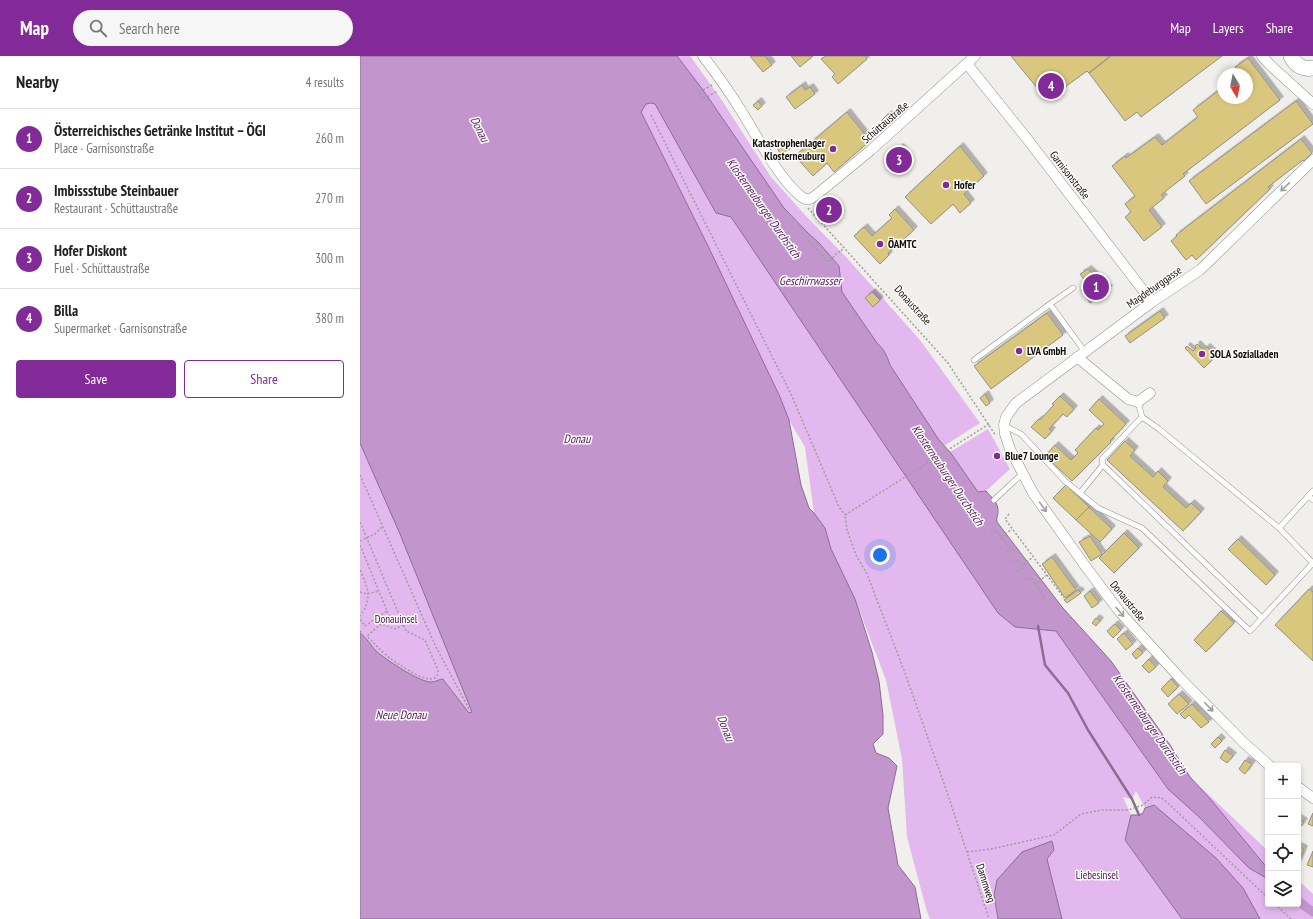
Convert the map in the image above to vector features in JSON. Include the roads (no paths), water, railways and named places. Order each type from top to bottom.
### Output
[{"type":"main road","points":[[1291,56],[1297,65],[1303,68],[1313,68]]},
{"type":"street","name":"Schüttaustraße","points":[[703,56],[774,163],[793,189],[805,199],[810,199],[815,196],[871,150],[976,56]]},
{"type":"street","points":[[1262,56],[1313,104]]},
{"type":"street","name":"Garnisonstraße","points":[[967,64],[1152,302]]},
{"type":"street","name":"Magdeburggasse","points":[[1004,425],[1006,417],[1016,403],[1152,302],[1200,270],[1313,160]]},
{"type":"street","points":[[1081,354],[1128,399],[1138,402],[1150,393]]},
{"type":"street","name":"Donaustraße","points":[[1004,425],[1007,443],[1034,493],[1119,611],[1180,678],[1242,742],[1266,763]]},
{"type":"street","points":[[1301,789],[1313,798]]},
{"type":"lane","points":[[974,360],[1073,288]]},
{"type":"lane","points":[[1050,304],[1081,354]]},
{"type":"lane","points":[[1004,425],[1020,434],[1065,481],[1098,508],[1142,528],[1250,631],[1313,563],[1279,528],[1159,429],[1142,417],[1138,402]]},
{"type":"lane","points":[[1142,417],[1102,459],[1103,465],[1262,618]]},
{"type":"lane","points":[[1080,493],[1103,465]]},
{"type":"lane","points":[[994,500],[1023,474]]},
{"type":"lane","points":[[1279,528],[1313,491]]},
{"type":"lane","points":[[1308,496],[1313,500]]},
{"type":"water","points":[[360,56],[677,56],[703,90],[784,208],[819,243],[839,266],[842,292],[883,350],[890,365],[939,440],[950,452],[978,492],[986,491],[994,500],[998,509],[997,522],[1062,607],[1111,661],[1170,745],[1190,777],[1212,801],[1265,865],[1265,877],[1249,868],[1198,816],[1168,789],[1056,631],[1015,627],[998,613],[731,217],[716,213],[655,104],[646,104],[641,112],[709,248],[780,397],[789,420],[801,485],[809,508],[825,528],[831,549],[855,599],[872,652],[879,681],[883,715],[883,734],[873,744],[876,753],[889,758],[897,766],[888,808],[898,865],[915,887],[921,919],[360,919],[360,633],[377,652],[411,675],[431,682],[443,679],[469,713],[472,712],[400,534],[360,443]]},
{"type":"water","points":[[1154,805],[1216,858],[1243,888],[1260,919],[1182,919],[1125,840],[1131,815],[1139,815],[1143,813],[1145,808]]},
{"type":"water","points":[[1052,841],[1054,850],[1047,859],[1062,919],[998,919],[994,895],[997,880],[1022,852]]},
{"type":"waterway","points":[[1038,626],[1045,665],[1068,693],[1088,730],[1132,799],[1139,815]]},
{"type":"waterway","name":"Klosterneuburger Durchstich","points":[[1301,903],[1313,912]]},
{"type":"place","name":"Billa","points":[[1051,86]]},
{"type":"place","name":"Katastrophenlager Klosterneuburg","points":[[833,149]]},
{"type":"place","name":"Hofer Diskont","points":[[899,160]]},
{"type":"place","name":"Hofer","points":[[946,185]]},
{"type":"place","name":"Imbissstube Steinbauer","points":[[829,210]]},
{"type":"place","name":"ÖAMTC","points":[[880,244]]},
{"type":"place","name":"Österreichisches Getränke Institut – ÖGI","points":[[1096,287]]},
{"type":"place","name":"LVA GmbH","points":[[1019,351]]},
{"type":"place","name":"SOLA Sozialladen","points":[[1202,354]]},
{"type":"place","name":"Blue7 Lounge","points":[[997,456]]},
{"type":"water label","name":"Donau","points":[[480,129]]},
{"type":"water label","name":"Geschirrwasser","points":[[810,280]]},
{"type":"water label","name":"Donau","points":[[577,438]]},
{"type":"water label","name":"Neue Donau","points":[[401,714]]},
{"type":"water label","name":"Donau","points":[[726,728]]},
{"type":"park label","name":"Donauinsel","points":[[396,619]]},
{"type":"park label","name":"Liebesinsel","points":[[1097,875]]}]
